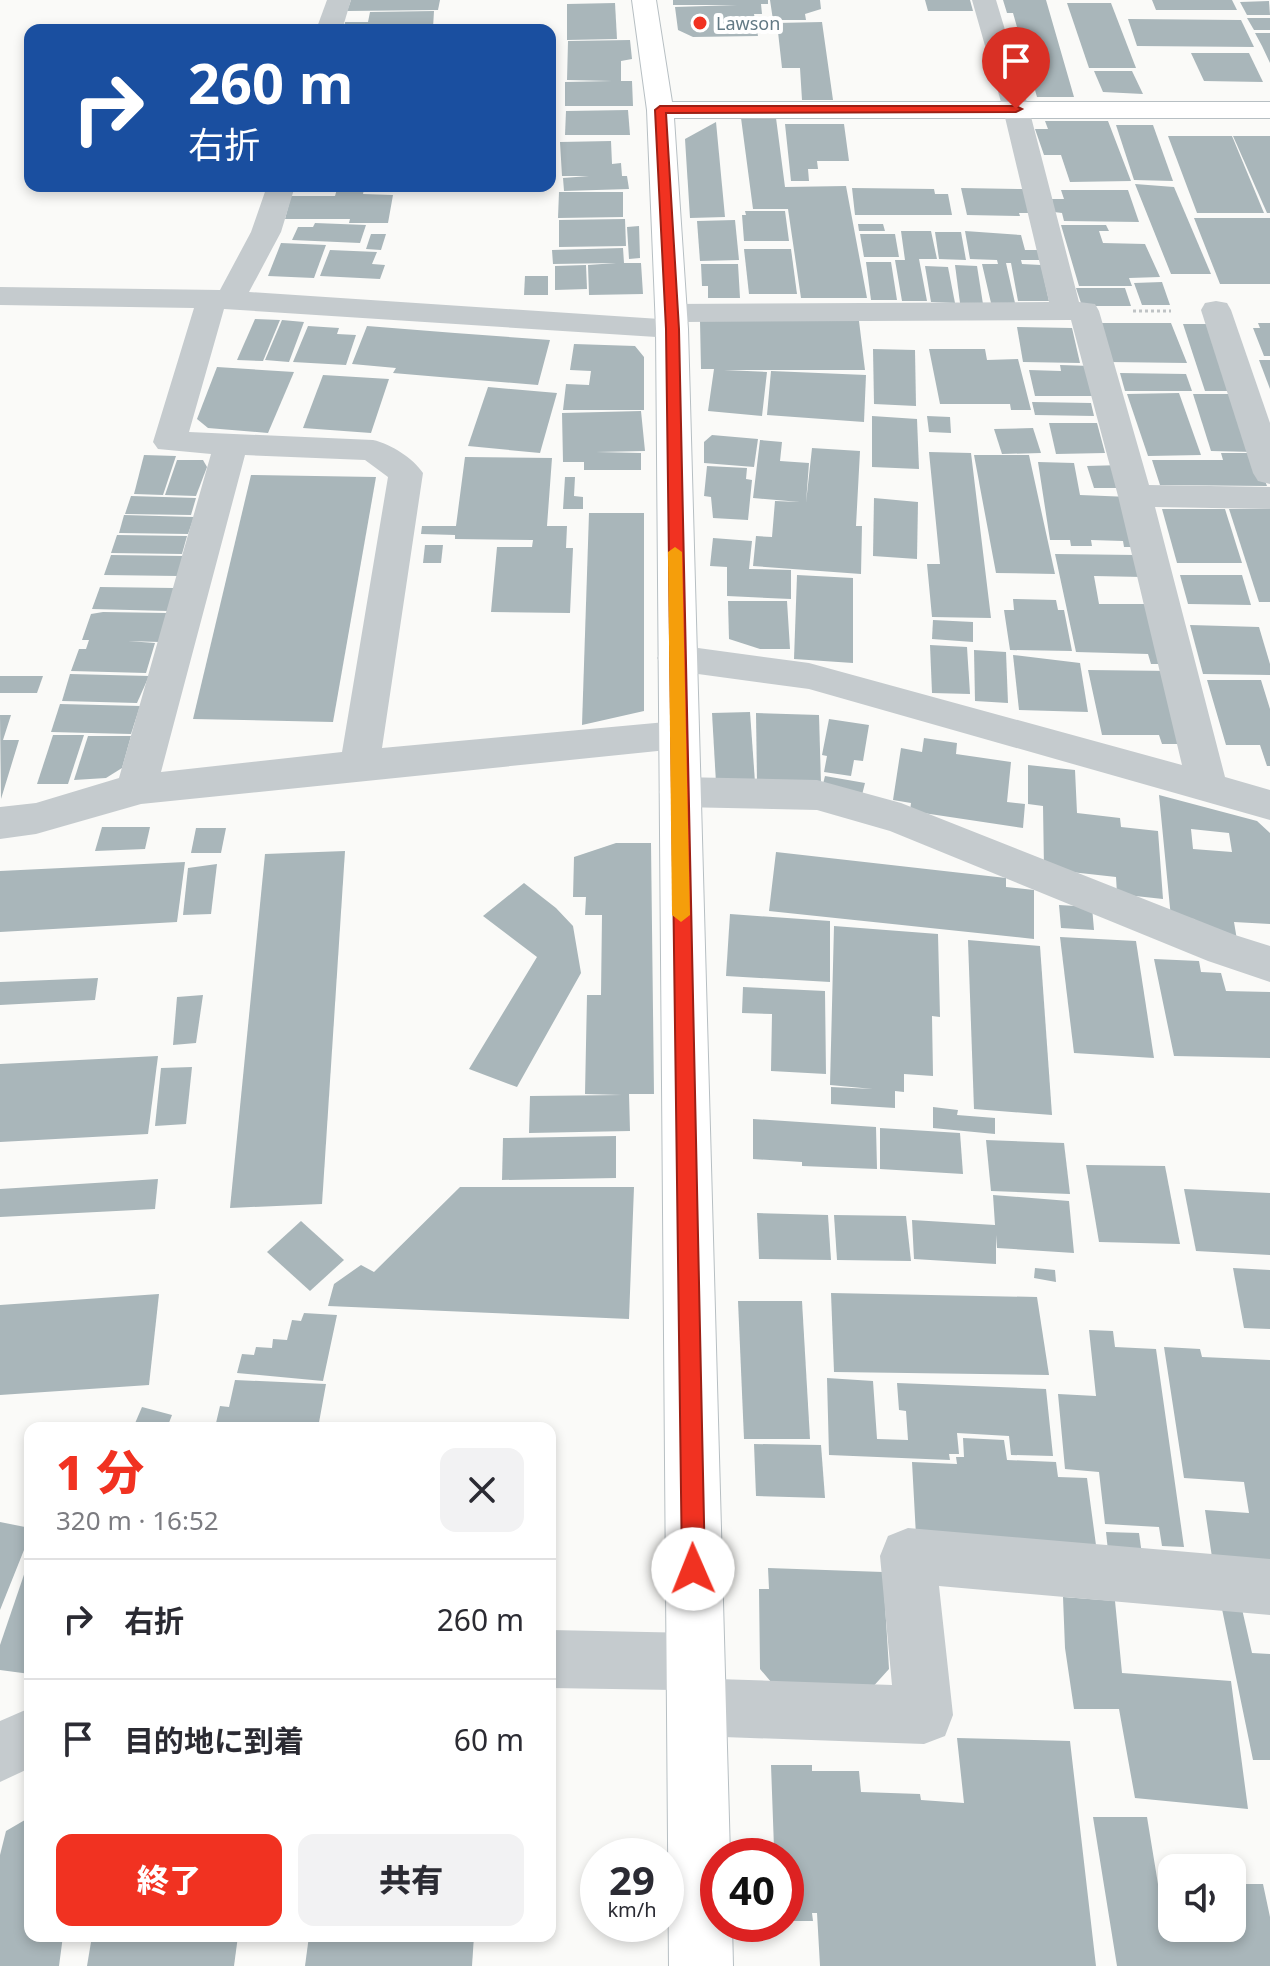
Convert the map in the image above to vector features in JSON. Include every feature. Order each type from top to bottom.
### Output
[{"type":"street","points":[[331,24],[339,0]]},
{"type":"street","points":[[644,0],[660,110],[672,321],[701,1966]]},
{"type":"street","points":[[984,0],[1075,311],[1135,496],[1207,787]]},
{"type":"street","points":[[660,110],[1270,110]]},
{"type":"street","points":[[279,192],[266,232],[221,299],[170,442],[373,450],[406,473],[360,764]]},
{"type":"street","points":[[0,296],[221,299],[672,321],[1075,311]]},
{"type":"street","points":[[1216,310],[1258,398],[1270,473]]},
{"type":"street","points":[[136,790],[231,444]]},
{"type":"street","points":[[1135,496],[1270,498]]},
{"type":"street","points":[[676,658],[809,676],[1270,805]]},
{"type":"street","points":[[0,823],[21,823],[136,790],[360,764],[677,735]]},
{"type":"street","points":[[679,792],[817,795],[901,818],[1223,949],[1270,964]]},
{"type":"street","points":[[556,1660],[696,1684],[924,1715],[908,1556],[1270,1587]]},
{"type":"street","points":[[0,1752],[24,1740]]},
{"type":"path","points":[[1075,311],[1216,310]]},
{"type":"building","points":[[351,0],[440,0],[438,10],[347,11]]},
{"type":"building","points":[[673,0],[768,0],[768,4],[761,4],[762,14],[754,14],[758,36],[693,37],[678,30],[675,7],[737,5],[673,5]]},
{"type":"building","points":[[770,0],[820,0],[821,9],[805,14],[806,20],[773,20]]},
{"type":"building","points":[[925,0],[970,0],[973,11],[928,11]]},
{"type":"building","points":[[1003,0],[1046,0],[1074,97],[1037,97],[1013,13],[1007,13]]},
{"type":"building","points":[[1152,0],[1232,0],[1237,10],[1156,10]]},
{"type":"building","points":[[1269,1],[1270,15],[1247,15],[1240,2]]},
{"type":"building","points":[[615,3],[617,39],[567,40],[567,4]]},
{"type":"building","points":[[1067,3],[1111,3],[1136,68],[1089,68]]},
{"type":"building","points":[[434,11],[433,24],[345,24],[368,22],[370,12]]},
{"type":"building","points":[[1247,18],[1270,18],[1270,30],[1254,30]]},
{"type":"building","points":[[1128,19],[1241,20],[1254,47],[1137,46]]},
{"type":"building","points":[[822,22],[833,100],[802,100],[800,68],[782,68],[777,23]]},
{"type":"building","points":[[1255,33],[1270,33],[1270,63],[1262,46]]},
{"type":"building","points":[[630,40],[632,59],[621,61],[621,81],[632,81],[633,106],[565,106],[565,82],[612,81],[567,80],[568,41]]},
{"type":"building","points":[[1191,53],[1249,53],[1263,82],[1204,81]]},
{"type":"building","points":[[1094,71],[1132,71],[1143,94],[1103,92]]},
{"type":"building","points":[[628,110],[630,135],[565,135],[566,111]]},
{"type":"building","points":[[741,118],[776,118],[785,187],[846,186],[867,298],[801,298],[788,209],[753,209]]},
{"type":"building","points":[[1045,121],[1108,121],[1131,181],[1070,182],[1061,155],[1044,155],[1035,129],[1048,129]]},
{"type":"building","points":[[716,122],[725,217],[690,218],[685,139]]},
{"type":"building","points":[[785,124],[844,124],[849,161],[817,161],[818,169],[808,169],[809,181],[791,181]]},
{"type":"building","points":[[1116,125],[1153,125],[1173,181],[1134,180]]},
{"type":"building","points":[[1168,136],[1232,136],[1264,213],[1197,213]]},
{"type":"building","points":[[1233,136],[1270,136],[1270,213],[1267,213]]},
{"type":"building","points":[[611,141],[612,164],[621,163],[622,176],[627,176],[629,189],[564,191],[563,178],[589,176],[562,176],[560,142]]},
{"type":"building","points":[[1135,184],[1174,187],[1211,274],[1171,274]]},
{"type":"building","points":[[852,188],[934,189],[935,194],[948,194],[952,215],[855,215]]},
{"type":"building","points":[[961,188],[1023,189],[1029,213],[1019,213],[1020,216],[967,215]]},
{"type":"building","points":[[1061,190],[1128,190],[1139,222],[1064,221],[1062,213],[1054,212],[1052,199],[1064,199]]},
{"type":"building","points":[[336,192],[393,195],[388,223],[349,223],[350,219],[285,219],[291,196],[335,196]]},
{"type":"building","points":[[559,192],[623,192],[623,217],[558,218]]},
{"type":"building","points":[[745,211],[785,211],[789,241],[744,241],[742,215],[746,215]]},
{"type":"building","points":[[1194,218],[1270,218],[1270,284],[1220,284]]},
{"type":"building","points":[[625,219],[626,246],[559,247],[559,220]]},
{"type":"building","points":[[735,220],[739,260],[700,261],[697,221]]},
{"type":"building","points":[[315,223],[366,225],[360,243],[292,240],[298,227],[313,227]]},
{"type":"building","points":[[858,224],[883,224],[885,231],[859,231]]},
{"type":"building","points":[[1061,225],[1106,225],[1109,231],[1099,231],[1103,243],[1145,244],[1160,277],[1129,278],[1132,286],[1079,286]]},
{"type":"building","points":[[639,226],[640,258],[629,259],[627,227]]},
{"type":"building","points":[[901,231],[931,231],[937,259],[919,259],[927,301],[902,301],[895,260],[905,260]]},
{"type":"building","points":[[965,231],[1021,235],[1025,250],[1038,250],[1041,260],[1021,260],[1022,264],[1041,265],[1049,301],[1018,301],[1011,263],[1006,263],[1015,303],[991,303],[982,264],[998,264],[997,260],[970,259]]},
{"type":"building","points":[[935,232],[961,232],[966,260],[939,259]]},
{"type":"building","points":[[371,234],[386,234],[381,250],[366,249]]},
{"type":"building","points":[[860,234],[895,234],[899,257],[864,257]]},
{"type":"building","points":[[281,243],[326,245],[314,278],[268,276]]},
{"type":"building","points":[[623,248],[624,263],[641,263],[643,294],[589,295],[588,265],[616,263],[553,264],[552,250]]},
{"type":"building","points":[[744,249],[791,249],[797,294],[749,294]]},
{"type":"building","points":[[330,250],[377,252],[372,264],[385,265],[380,279],[320,276]]},
{"type":"building","points":[[866,262],[891,262],[897,300],[871,300]]},
{"type":"building","points":[[701,264],[738,264],[740,298],[708,298],[708,286],[702,286]]},
{"type":"building","points":[[586,265],[587,289],[555,290],[555,266]]},
{"type":"building","points":[[955,265],[977,266],[983,304],[960,303]]},
{"type":"building","points":[[925,266],[948,267],[955,303],[931,302]]},
{"type":"building","points":[[525,276],[548,276],[548,295],[524,295]]},
{"type":"building","points":[[1162,282],[1170,305],[1142,305],[1134,283]]},
{"type":"building","points":[[1076,288],[1125,288],[1131,306],[1082,306]]},
{"type":"building","points":[[255,319],[280,320],[263,361],[237,360]]},
{"type":"building","points":[[282,320],[304,322],[289,362],[265,360]]},
{"type":"building","points":[[700,321],[859,321],[865,370],[724,370],[767,372],[762,416],[708,411],[714,369],[701,369]]},
{"type":"building","points":[[1097,323],[1171,323],[1187,363],[1109,362]]},
{"type":"building","points":[[1258,323],[1270,323],[1270,356],[1264,356],[1253,328],[1260,328]]},
{"type":"building","points":[[1183,324],[1217,324],[1240,391],[1205,391]]},
{"type":"building","points":[[308,326],[339,328],[337,334],[356,335],[346,365],[293,362]]},
{"type":"building","points":[[367,326],[550,340],[538,385],[393,373],[396,368],[352,364]]},
{"type":"building","points":[[1017,327],[1072,328],[1080,363],[1023,362]]},
{"type":"building","points":[[574,344],[635,346],[644,357],[644,410],[563,410],[566,384],[589,385],[591,371],[570,370]]},
{"type":"building","points":[[873,349],[915,350],[916,406],[874,404]]},
{"type":"building","points":[[929,349],[985,349],[987,360],[1018,359],[1031,410],[1011,410],[1010,404],[940,404]]},
{"type":"building","points":[[1259,360],[1270,360],[1270,389]]},
{"type":"building","points":[[1060,365],[1091,366],[1099,396],[1035,396],[1029,370],[1061,371]]},
{"type":"building","points":[[217,367],[294,372],[268,433],[208,428],[197,419]]},
{"type":"building","points":[[771,371],[866,375],[864,422],[767,415]]},
{"type":"building","points":[[1120,373],[1186,374],[1192,391],[1125,391]]},
{"type":"building","points":[[323,375],[389,379],[371,433],[303,428]]},
{"type":"building","points":[[488,387],[557,393],[540,453],[468,446]]},
{"type":"building","points":[[1179,393],[1201,455],[1148,456],[1127,394]]},
{"type":"building","points":[[1193,394],[1235,394],[1254,452],[1211,451]]},
{"type":"building","points":[[1032,402],[1091,403],[1094,416],[1035,415]]},
{"type":"building","points":[[641,411],[645,451],[596,452],[641,453],[641,470],[584,470],[584,462],[563,462],[562,413]]},
{"type":"building","points":[[872,416],[917,419],[919,469],[872,467]]},
{"type":"building","points":[[927,416],[950,417],[951,433],[929,432]]},
{"type":"building","points":[[1049,423],[1097,423],[1105,453],[1056,454]]},
{"type":"building","points":[[1033,428],[1041,453],[1002,454],[994,429]]},
{"type":"building","points":[[712,435],[758,439],[754,467],[704,463],[704,442]]},
{"type":"building","points":[[760,440],[782,442],[780,461],[809,463],[806,503],[812,448],[860,451],[856,526],[862,526],[861,574],[753,566],[756,536],[772,537],[775,501],[800,502],[753,498]]},
{"type":"building","points":[[929,452],[971,453],[991,618],[932,617],[927,564],[940,564]]},
{"type":"building","points":[[1221,453],[1255,453],[1267,486],[1160,485],[1152,460],[1223,460]]},
{"type":"building","points":[[144,455],[176,456],[163,495],[134,494]]},
{"type":"building","points":[[974,455],[1029,455],[1055,574],[996,573]]},
{"type":"building","points":[[465,457],[552,458],[547,526],[567,526],[566,548],[573,548],[570,613],[491,612],[497,547],[532,547],[533,540],[455,539],[455,535],[421,534],[422,526],[456,526]]},
{"type":"building","points":[[177,460],[203,460],[207,467],[196,496],[165,495]]},
{"type":"building","points":[[1038,462],[1074,463],[1080,495],[1130,497],[1141,547],[1124,547],[1123,541],[1091,540],[1092,546],[1071,546],[1070,540],[1050,540]]},
{"type":"building","points":[[1122,465],[1130,488],[1094,488],[1087,466]]},
{"type":"building","points":[[707,466],[747,468],[746,479],[752,480],[748,520],[713,518],[711,497],[704,496]]},
{"type":"building","points":[[251,475],[376,477],[333,722],[193,719]]},
{"type":"building","points":[[565,477],[575,477],[574,496],[583,497],[583,509],[563,509]]},
{"type":"building","points":[[131,496],[196,498],[191,515],[125,514]]},
{"type":"building","points":[[874,498],[918,502],[917,559],[873,556]]},
{"type":"building","points":[[1162,509],[1225,509],[1242,563],[1177,563]]},
{"type":"building","points":[[1229,509],[1270,509],[1270,602],[1259,602]]},
{"type":"building","points":[[589,513],[644,513],[644,711],[582,725]]},
{"type":"building","points":[[124,515],[194,517],[188,534],[119,533]]},
{"type":"building","points":[[117,535],[187,536],[182,554],[111,553]]},
{"type":"building","points":[[713,538],[752,541],[749,569],[791,570],[791,599],[727,596],[727,567],[710,566]]},
{"type":"building","points":[[425,545],[443,545],[441,563],[423,563]]},
{"type":"building","points":[[1055,554],[1136,555],[1142,577],[1094,576],[1099,604],[1155,604],[1171,664],[1151,664],[1148,654],[1076,652]]},
{"type":"building","points":[[111,555],[184,556],[178,576],[104,575]]},
{"type":"building","points":[[797,575],[853,578],[853,663],[794,659]]},
{"type":"building","points":[[1180,575],[1242,575],[1251,605],[1188,604]]},
{"type":"building","points":[[100,587],[174,588],[168,611],[92,609]]},
{"type":"building","points":[[1013,599],[1056,600],[1058,610],[1064,610],[1072,651],[1010,650],[1004,610],[1014,610]]},
{"type":"building","points":[[728,601],[787,601],[790,649],[760,649],[729,639]]},
{"type":"building","points":[[167,613],[159,642],[128,641],[155,643],[146,673],[71,671],[79,649],[86,649],[89,640],[82,640],[91,614]]},
{"type":"building","points":[[933,620],[973,622],[973,642],[932,639]]},
{"type":"building","points":[[1190,625],[1259,627],[1270,664],[1270,675],[1203,674]]},
{"type":"building","points":[[930,645],[967,647],[970,694],[932,693]]},
{"type":"building","points":[[974,650],[1006,652],[1008,703],[975,701]]},
{"type":"building","points":[[1013,655],[1080,663],[1088,712],[1019,710]]},
{"type":"building","points":[[1088,670],[1173,671],[1191,744],[1162,744],[1159,735],[1102,735]]},
{"type":"building","points":[[70,674],[149,676],[137,703],[62,701]]},
{"type":"building","points":[[0,676],[43,676],[37,693],[0,693]]},
{"type":"building","points":[[1207,680],[1261,680],[1270,709],[1270,766],[1267,766],[1260,745],[1226,745]]},
{"type":"building","points":[[60,704],[140,706],[131,734],[51,732]]},
{"type":"building","points":[[750,712],[755,782],[716,783],[712,713]]},
{"type":"building","points":[[756,713],[819,715],[821,784],[757,782]]},
{"type":"building","points":[[0,715],[11,715],[3,740],[19,740],[1,799]]},
{"type":"building","points":[[829,719],[869,725],[863,761],[854,760],[851,776],[824,772],[827,756],[822,755]]},
{"type":"building","points":[[53,735],[84,735],[68,784],[37,784]]},
{"type":"building","points":[[88,736],[131,736],[122,768],[106,778],[74,780]]},
{"type":"building","points":[[924,738],[957,743],[956,754],[1011,762],[1007,802],[1025,804],[1023,828],[910,811],[911,803],[893,800],[901,748],[922,752]]},
{"type":"building","points":[[1028,765],[1075,770],[1077,813],[1120,818],[1121,827],[1158,831],[1163,899],[1117,894],[1116,877],[1044,869],[1043,806],[1028,804]]},
{"type":"building","points":[[825,776],[865,783],[862,795],[822,788]]},
{"type":"building","points":[[1159,795],[1257,821],[1270,833],[1270,924],[1234,922],[1238,946],[1194,929],[1195,919],[1171,918]],"holes":[[[1191,829],[1229,833],[1232,852],[1193,849]]]},
{"type":"building","points":[[102,827],[150,827],[145,849],[95,851]]},
{"type":"building","points":[[196,828],[226,828],[221,853],[191,853]]},
{"type":"building","points":[[616,843],[651,843],[654,1094],[629,1094],[630,1131],[529,1133],[530,1096],[622,1095],[585,1094],[587,995],[601,995],[602,915],[585,915],[586,897],[573,897],[574,857]]},
{"type":"building","points":[[345,851],[322,1204],[230,1208],[265,854]]},
{"type":"building","points":[[776,852],[1006,878],[1006,887],[1034,890],[1034,939],[769,911]]},
{"type":"building","points":[[185,862],[177,922],[0,932],[0,871]]},
{"type":"building","points":[[217,864],[211,914],[183,915],[188,868]]},
{"type":"building","points":[[524,883],[573,926],[581,973],[517,1087],[469,1069],[537,957],[483,916]]},
{"type":"building","points":[[1059,905],[1092,907],[1094,930],[1061,928]]},
{"type":"building","points":[[730,914],[830,921],[830,982],[726,976]]},
{"type":"building","points":[[834,926],[938,934],[940,1017],[932,1016],[933,1076],[904,1074],[904,1092],[895,1091],[895,1108],[831,1104],[831,1087],[873,1089],[830,1085]]},
{"type":"building","points":[[1060,937],[1136,941],[1154,1058],[1074,1053]]},
{"type":"building","points":[[968,940],[1040,946],[1052,1115],[974,1109]]},
{"type":"building","points":[[1154,959],[1199,961],[1201,972],[1221,973],[1226,991],[1270,992],[1270,1058],[1174,1056]]},
{"type":"building","points":[[98,978],[95,1000],[0,1005],[0,982]]},
{"type":"building","points":[[743,987],[825,991],[826,1074],[771,1071],[772,1014],[742,1013]]},
{"type":"building","points":[[203,995],[196,1043],[173,1045],[177,997]]},
{"type":"building","points":[[158,1056],[148,1134],[0,1142],[0,1064]]},
{"type":"building","points":[[192,1067],[186,1124],[155,1126],[161,1068]]},
{"type":"building","points":[[933,1107],[958,1110],[957,1115],[995,1118],[995,1134],[933,1128]]},
{"type":"building","points":[[753,1119],[876,1127],[877,1169],[802,1166],[802,1162],[753,1159]]},
{"type":"building","points":[[880,1128],[960,1133],[963,1174],[880,1169]]},
{"type":"building","points":[[616,1136],[616,1178],[502,1180],[503,1138]]},
{"type":"building","points":[[986,1140],[1064,1143],[1070,1194],[991,1191]]},
{"type":"building","points":[[1086,1165],[1165,1166],[1180,1244],[1099,1242]]},
{"type":"building","points":[[158,1179],[155,1209],[0,1217],[0,1189]]},
{"type":"building","points":[[460,1187],[634,1187],[629,1319],[328,1306],[334,1284],[361,1265],[374,1272]]},
{"type":"building","points":[[1184,1189],[1270,1193],[1270,1255],[1196,1251]]},
{"type":"building","points":[[993,1195],[1069,1201],[1074,1253],[997,1248],[996,1235],[996,1264],[914,1259],[912,1220],[995,1225]]},
{"type":"building","points":[[757,1213],[828,1215],[831,1260],[759,1259]]},
{"type":"building","points":[[834,1215],[906,1216],[911,1261],[837,1260]]},
{"type":"building","points":[[301,1221],[344,1260],[310,1291],[267,1252]]},
{"type":"building","points":[[1035,1268],[1055,1270],[1056,1282],[1034,1278]]},
{"type":"building","points":[[1233,1268],[1270,1270],[1270,1329],[1244,1328]]},
{"type":"building","points":[[831,1293],[1037,1297],[1049,1375],[834,1372]]},
{"type":"building","points":[[159,1294],[149,1385],[0,1395],[0,1305]]},
{"type":"building","points":[[738,1301],[802,1301],[810,1439],[744,1439]]},
{"type":"building","points":[[304,1313],[337,1315],[323,1381],[237,1373],[242,1354],[254,1355],[256,1347],[272,1348],[273,1339],[287,1340],[292,1320],[301,1321]]},
{"type":"building","points":[[1089,1330],[1113,1331],[1115,1347],[1156,1349],[1184,1547],[1162,1546],[1159,1527],[1105,1524],[1099,1472],[1065,1469],[1058,1394],[1096,1396]]},
{"type":"building","points":[[1164,1347],[1200,1349],[1202,1357],[1270,1360],[1270,1567],[1213,1564],[1205,1510],[1249,1513],[1244,1482],[1184,1478]]},
{"type":"building","points":[[827,1378],[873,1381],[877,1439],[908,1440],[906,1411],[899,1410],[897,1383],[1046,1389],[1053,1456],[1011,1455],[1009,1436],[957,1433],[959,1454],[949,1454],[950,1460],[829,1455]]},
{"type":"building","points":[[235,1380],[326,1384],[319,1422],[216,1422],[220,1406],[229,1407]]},
{"type":"building","points":[[142,1407],[172,1415],[169,1422],[136,1422]]},
{"type":"building","points":[[963,1438],[1004,1440],[1007,1460],[1056,1462],[1058,1477],[1087,1478],[1098,1560],[917,1554],[912,1462],[957,1464],[956,1457],[964,1457]]},
{"type":"building","points":[[754,1444],[821,1445],[825,1498],[756,1496]]},
{"type":"building","points":[[0,1522],[24,1527],[24,1550],[0,1610]]},
{"type":"building","points":[[1106,1532],[1139,1533],[1143,1562],[1109,1560]]},
{"type":"building","points":[[768,1568],[883,1572],[889,1669],[870,1690],[777,1689],[760,1669],[759,1589],[769,1589]]},
{"type":"building","points":[[24,1575],[24,1673],[0,1670],[0,1645]]},
{"type":"building","points":[[1063,1597],[1115,1601],[1122,1673],[1231,1681],[1248,1809],[1135,1798],[1119,1709],[1074,1709],[1065,1648]]},
{"type":"building","points":[[1222,1609],[1242,1609],[1252,1653],[1270,1654],[1270,1760],[1253,1760]]},
{"type":"building","points":[[957,1738],[1070,1741],[1096,1966],[820,1966],[817,1913],[812,1913],[813,1921],[804,1921],[804,1838],[774,1838],[771,1765],[812,1765],[812,1771],[859,1771],[861,1792],[920,1794],[921,1800],[964,1803]]},
{"type":"building","points":[[1093,1817],[1147,1817],[1158,1884],[1158,1942],[1246,1942],[1246,1884],[1263,1884],[1270,1917],[1270,1966],[1117,1966]]},
{"type":"building","points":[[24,1820],[24,1942],[62,1942],[59,1966],[0,1966],[0,1855],[6,1831]]},
{"type":"building","points":[[91,1942],[237,1942],[234,1966],[87,1966]]},
{"type":"building","points":[[308,1942],[474,1942],[472,1966],[305,1966]]},
{"type":"slow traffic","points":[[675,552],[681,915]]},
{"type":"place","name":"Lawson","points":[[700,23]]},
{"type":"route","points":[[693,1569],[672,329],[660,110],[1016,109]]}]
